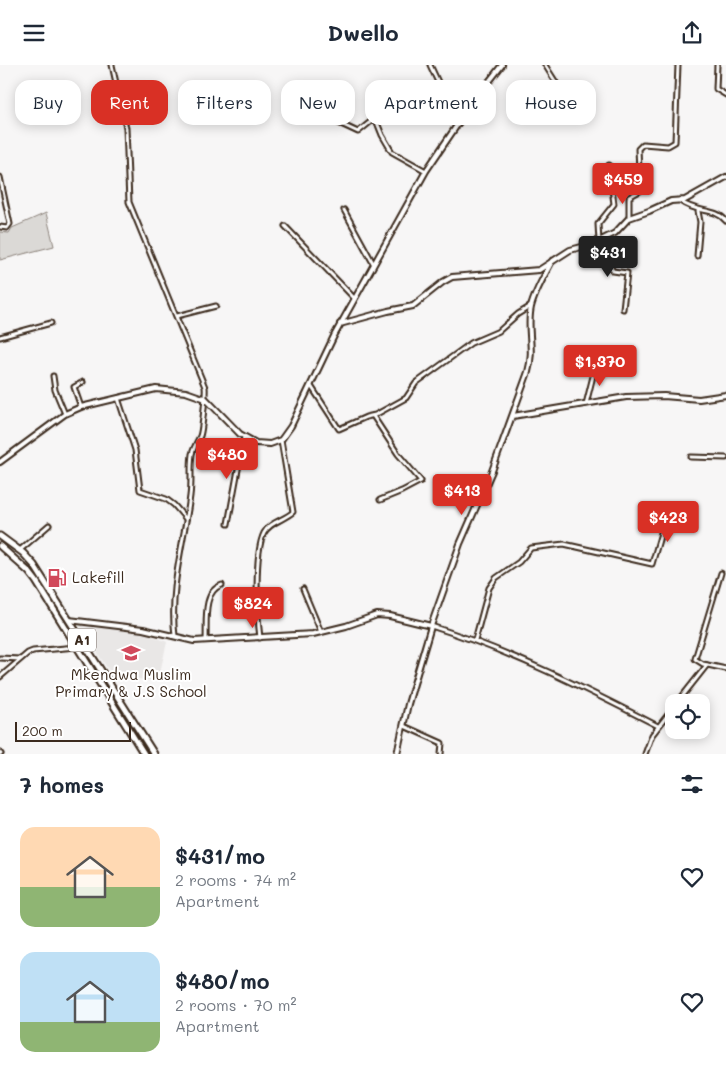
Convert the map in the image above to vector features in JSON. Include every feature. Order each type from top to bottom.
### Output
[{"type":"highway","name":"A1","points":[[0,536],[19,550],[34,565],[154,754]]},
{"type":"highway","name":"A1","points":[[0,546],[32,577],[144,754]]},
{"type":"street","points":[[112,65],[126,128],[128,202],[204,381],[206,399],[202,408],[200,435],[193,452],[190,472],[190,493],[173,596],[175,637]]},
{"type":"street","points":[[430,65],[437,80]]},
{"type":"street","points":[[490,80],[502,65]]},
{"type":"street","points":[[545,65],[554,80]]},
{"type":"street","points":[[629,218],[630,197],[640,191],[638,149],[643,144],[668,146],[675,142],[678,65]]},
{"type":"street","points":[[717,65],[716,89],[726,95]]},
{"type":"street","points":[[341,125],[357,132],[375,119],[392,152],[426,171]]},
{"type":"street","points":[[0,462],[65,414],[118,397],[156,389],[186,391],[206,399],[244,437],[263,445],[281,440],[291,426],[340,324],[373,263],[426,171],[456,125]]},
{"type":"street","points":[[609,165],[614,205],[598,224],[598,242],[613,271],[627,273],[623,309]]},
{"type":"street","points":[[0,177],[10,224],[6,227],[0,227]]},
{"type":"street","points":[[340,324],[413,306],[452,277],[504,271],[537,271],[570,250],[598,242],[618,231],[629,218],[649,211],[666,202],[680,201],[726,177]]},
{"type":"street","points":[[680,201],[698,211],[717,213],[726,221]]},
{"type":"street","points":[[344,210],[373,263]]},
{"type":"street","points":[[697,256],[700,222],[698,211]]},
{"type":"street","points":[[285,226],[354,298]]},
{"type":"street","points":[[397,754],[408,704],[431,626],[460,544],[485,489],[505,433],[514,416],[532,355],[529,334],[532,305],[552,261]]},
{"type":"street","points":[[311,386],[338,428],[373,415],[406,397],[416,383],[444,365],[471,343],[499,331],[518,314],[532,305]]},
{"type":"street","points":[[177,316],[216,306]]},
{"type":"street","points":[[0,337],[52,323]]},
{"type":"street","points":[[586,404],[596,365]]},
{"type":"street","points":[[53,376],[55,390],[65,414]]},
{"type":"street","points":[[82,407],[74,387],[83,382]]},
{"type":"street","points":[[514,416],[639,396],[699,399],[726,395]]},
{"type":"street","points":[[118,397],[135,450],[140,490],[166,499],[186,519]]},
{"type":"street","points":[[373,415],[398,454],[412,468],[421,481],[380,500]]},
{"type":"street","points":[[228,524],[244,437]]},
{"type":"street","points":[[260,638],[258,570],[264,535],[275,523],[292,513],[281,440]]},
{"type":"street","points":[[692,457],[726,458]]},
{"type":"street","points":[[475,640],[490,588],[496,578],[519,562],[527,550],[536,547],[564,544],[652,564],[667,512]]},
{"type":"street","points":[[19,550],[49,525]]},
{"type":"street","points":[[721,573],[695,655],[697,661],[726,669]]},
{"type":"street","points":[[206,640],[209,597],[213,589],[222,585]]},
{"type":"street","points":[[303,589],[321,633]]},
{"type":"street","points":[[69,619],[143,629],[194,641],[321,633],[377,615],[390,615],[475,640],[558,675],[658,726]]},
{"type":"street","points":[[0,677],[20,659],[33,651],[76,647]]},
{"type":"street","points":[[0,659],[20,659]]},
{"type":"street","points":[[684,694],[707,665]]},
{"type":"street","points":[[645,754],[652,735],[665,718]]},
{"type":"street","points":[[404,726],[442,743],[441,754]]},
{"type":"shaded area","points":[[46,213],[54,246],[0,260],[0,232],[9,233],[12,228]]},
{"type":"shaded area","name":"Mkendwa Muslim Primary & J.S School","points":[[79,625],[100,626],[150,635],[167,642],[158,681],[113,677]]},
{"type":"place","name":"Lakefill","points":[[57,578]]},
{"type":"place","name":"Mkendwa Muslim Primary & J.S School","points":[[131,653]]}]
